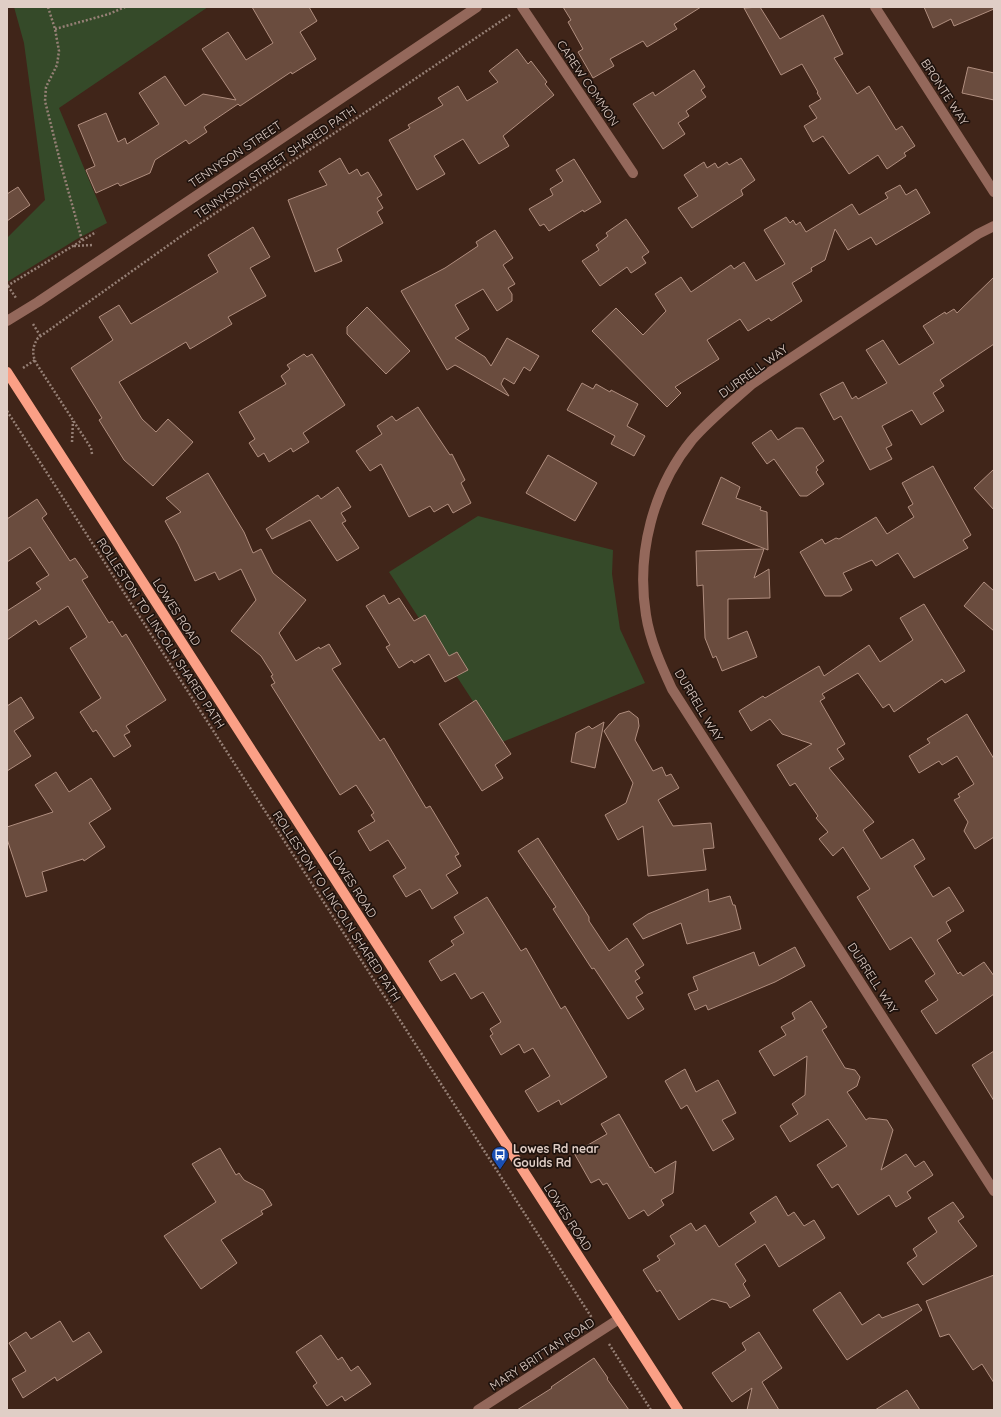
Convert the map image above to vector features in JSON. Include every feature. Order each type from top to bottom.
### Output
[{"type":"main road","name":"LOWES ROAD","points":[[7,372],[678,1410]]},
{"type":"street","name":"TENNYSON STREET","points":[[7,321],[477,7]]},
{"type":"street","name":"CAREW COMMON","points":[[522,7],[633,173]]},
{"type":"street","name":"BRONTE WAY","points":[[875,7],[994,192]]},
{"type":"street","name":"DURRELL WAY","points":[[994,226],[978,234],[752,384],[719,412],[692,441],[664,488],[651,518],[645,546],[642,579],[646,616],[654,648],[672,689],[994,1191]]},
{"type":"street","name":"MARY BRITTAN ROAD","points":[[478,1410],[619,1319]]},
{"type":"path","points":[[48,7],[55,29],[58,58],[46,87],[45,101],[82,240]]},
{"type":"path","points":[[55,29],[109,14],[125,7]]},
{"type":"path","name":"TENNYSON STREET SHARED PATH","points":[[41,337],[180,237],[522,7]]},
{"type":"path","points":[[11,290],[8,286],[96,232]]},
{"type":"path","points":[[73,246],[82,245]]},
{"type":"path","points":[[38,332],[41,337],[34,343],[33,352],[35,360],[91,448],[92,454]]},
{"type":"path","points":[[31,362],[35,360]]},
{"type":"path","name":"ROLLESTON TO LINCOLN SHARED PATH","points":[[7,411],[651,1410]]},
{"type":"path","points":[[72,420],[72,428]]},
{"type":"green space","points":[[14,7],[208,7],[59,108],[107,223],[77,239],[7,282],[7,238],[45,200],[24,43]]},
{"type":"green space","points":[[478,516],[613,550],[612,574],[620,629],[645,683],[500,743],[389,572]]},
{"type":"building","points":[[252,7],[309,7],[317,21],[300,32],[316,59],[292,74],[291,72],[240,106],[238,104],[204,127],[207,132],[189,144],[186,140],[155,160],[150,173],[120,186],[118,183],[96,193],[86,170],[95,166],[78,125],[106,113],[118,142],[125,138],[127,144],[159,124],[139,93],[165,76],[185,106],[203,94],[236,100],[202,49],[228,32],[246,60],[273,43]]},
{"type":"building","points":[[563,7],[701,7],[674,24],[677,29],[647,47],[643,41],[610,59],[614,66],[593,78],[578,52],[583,49],[568,22],[571,20]]},
{"type":"building","points":[[760,7],[780,39],[823,15],[843,54],[834,58],[857,94],[869,86],[896,130],[902,126],[915,146],[904,153],[906,156],[887,169],[878,155],[849,174],[823,136],[813,142],[804,126],[817,118],[809,106],[821,99],[802,64],[781,75],[744,8]]},
{"type":"building","points":[[924,7],[994,7],[994,9],[954,26],[951,19],[933,28]]},
{"type":"building","points":[[517,49],[528,64],[531,61],[547,82],[545,84],[554,95],[503,136],[509,146],[479,164],[463,139],[434,156],[445,174],[417,190],[389,140],[410,128],[408,125],[443,105],[438,98],[458,86],[467,101],[498,82],[489,71]]},
{"type":"building","points":[[968,67],[994,73],[994,100],[962,93]]},
{"type":"building","points":[[694,70],[705,87],[701,90],[706,97],[686,111],[689,116],[678,123],[685,134],[663,149],[633,104],[653,92],[655,96]]},
{"type":"building","points":[[340,158],[349,174],[357,169],[361,176],[368,172],[382,195],[377,198],[383,208],[377,212],[383,223],[337,249],[342,261],[315,272],[288,200],[327,185],[319,171]]},
{"type":"building","points":[[741,158],[755,180],[741,190],[743,195],[692,228],[678,208],[698,196],[684,175],[704,162],[707,168],[715,163],[718,168],[727,162],[729,165]]},
{"type":"building","points":[[574,159],[601,202],[584,212],[583,210],[549,231],[544,224],[540,226],[529,209],[553,195],[550,189],[563,181],[556,170]]},
{"type":"building","points":[[900,185],[906,195],[916,189],[930,213],[876,245],[871,237],[848,250],[835,229],[825,260],[811,268],[812,271],[792,283],[802,301],[771,321],[769,318],[748,331],[740,319],[707,340],[719,359],[675,387],[681,393],[667,407],[592,331],[616,308],[643,335],[666,311],[655,294],[681,277],[691,292],[731,265],[734,269],[744,262],[756,281],[785,264],[764,230],[786,217],[790,223],[793,220],[796,225],[800,222],[806,232],[852,204],[859,215],[888,198],[885,193]]},
{"type":"building","points":[[18,187],[30,205],[7,221],[7,194]]},
{"type":"building","points":[[626,219],[649,252],[642,257],[646,263],[631,273],[627,267],[600,286],[582,261],[599,250],[596,245],[608,236],[606,233]]},
{"type":"building","points":[[253,227],[270,257],[250,268],[266,296],[228,317],[232,324],[190,349],[186,342],[119,382],[142,419],[156,432],[168,419],[193,442],[153,486],[124,460],[99,420],[102,418],[71,368],[113,340],[99,317],[119,305],[131,324],[218,272],[208,255]]},
{"type":"building","points":[[495,230],[513,258],[503,265],[515,284],[508,288],[512,294],[512,301],[497,311],[483,289],[455,305],[469,329],[455,338],[485,357],[491,366],[507,338],[539,356],[530,371],[524,367],[514,384],[504,378],[501,384],[509,396],[455,365],[447,370],[401,291],[445,268],[478,246],[476,242]]},
{"type":"building","points":[[994,277],[994,344],[940,380],[944,386],[933,393],[944,411],[921,425],[912,410],[882,426],[892,445],[886,448],[892,459],[870,470],[841,416],[834,420],[820,394],[843,382],[852,399],[856,396],[858,399],[887,383],[866,350],[883,340],[899,365],[934,343],[923,326],[945,312],[946,314],[954,309],[957,313]]},
{"type":"building","points":[[367,307],[410,351],[386,374],[347,334],[347,327]]},
{"type":"building","points":[[304,354],[307,357],[312,354],[345,405],[303,433],[309,442],[293,452],[291,448],[269,462],[264,453],[258,457],[249,443],[255,439],[239,412],[286,384],[281,376],[290,369],[287,365]]},
{"type":"building","points":[[582,383],[593,389],[596,384],[610,392],[611,390],[638,404],[627,426],[645,436],[634,456],[611,444],[615,436],[567,410]]},
{"type":"building","points":[[418,407],[450,455],[452,454],[465,480],[461,483],[471,503],[453,513],[448,504],[434,512],[430,506],[409,517],[381,464],[370,471],[356,451],[382,434],[377,426],[392,416],[396,421]]},
{"type":"building","points":[[796,428],[803,428],[824,461],[816,467],[818,470],[816,472],[824,484],[807,496],[800,496],[774,459],[767,464],[752,443],[771,430],[778,440]]},
{"type":"building","points":[[548,455],[597,483],[575,521],[526,493]]},
{"type":"building","points":[[933,466],[971,535],[963,540],[968,548],[914,578],[898,553],[876,566],[872,560],[843,573],[852,590],[841,596],[825,596],[800,552],[822,539],[825,544],[836,538],[839,539],[876,517],[887,534],[914,517],[908,507],[913,504],[902,483]]},
{"type":"building","points":[[994,469],[994,510],[974,488]]},
{"type":"building","points":[[208,473],[244,532],[253,553],[261,549],[273,573],[306,600],[279,633],[296,661],[319,647],[320,649],[329,644],[341,664],[332,669],[380,741],[384,738],[426,808],[430,806],[459,854],[455,856],[461,866],[446,875],[458,893],[432,909],[420,889],[406,897],[393,876],[406,868],[388,840],[370,851],[358,831],[375,821],[371,815],[374,813],[356,785],[340,795],[271,685],[275,683],[271,676],[273,675],[261,656],[231,631],[256,600],[241,569],[219,580],[215,572],[195,581],[178,544],[165,521],[181,512],[166,498]]},
{"type":"building","points":[[721,477],[740,487],[736,498],[761,507],[760,510],[767,512],[768,550],[702,524]]},
{"type":"building","points":[[338,487],[351,507],[341,513],[346,521],[342,523],[359,548],[337,561],[310,520],[272,539],[266,529],[318,495],[321,499]]},
{"type":"building","points":[[37,499],[47,514],[42,518],[70,561],[75,558],[88,577],[82,580],[109,623],[112,621],[122,637],[126,634],[166,700],[126,726],[130,732],[124,735],[131,746],[114,757],[96,730],[93,732],[80,712],[101,698],[70,648],[87,637],[68,606],[39,625],[36,620],[7,640],[7,611],[41,589],[36,583],[49,575],[30,547],[7,562],[7,519]]},
{"type":"building","points":[[764,549],[754,578],[769,569],[770,598],[728,599],[728,639],[747,631],[757,657],[722,671],[716,656],[713,658],[705,638],[703,585],[697,586],[696,551]]},
{"type":"building","points":[[984,582],[994,591],[994,631],[964,606]]},
{"type":"building","points":[[384,595],[389,604],[399,598],[414,621],[425,615],[449,656],[457,652],[468,670],[445,682],[429,654],[414,663],[412,660],[399,668],[386,647],[390,645],[366,606]]},
{"type":"building","points":[[924,604],[965,671],[945,683],[942,679],[894,712],[889,704],[883,708],[858,673],[822,694],[825,698],[820,701],[845,744],[837,749],[844,759],[829,768],[874,822],[863,830],[881,859],[913,839],[925,859],[914,866],[933,897],[949,887],[964,911],[946,922],[951,931],[937,940],[958,974],[960,972],[963,976],[984,962],[994,976],[994,994],[936,1034],[921,1011],[938,1000],[925,981],[935,974],[911,937],[890,950],[857,897],[870,889],[843,847],[833,856],[819,839],[828,832],[816,818],[818,816],[795,783],[790,786],[777,765],[812,744],[782,734],[770,719],[751,731],[739,711],[763,696],[765,698],[819,666],[824,676],[869,645],[880,662],[913,640],[900,618]]},
{"type":"building","points":[[21,697],[34,718],[14,731],[31,756],[7,771],[7,706]]},
{"type":"building","points":[[476,700],[511,754],[495,765],[503,778],[482,791],[439,724]]},
{"type":"building","points":[[629,711],[638,718],[639,726],[635,740],[653,771],[662,767],[666,776],[671,774],[679,788],[658,800],[673,826],[711,823],[714,848],[703,849],[706,870],[648,876],[643,826],[618,840],[605,815],[626,803],[633,783],[604,731],[619,714]]},
{"type":"building","points":[[967,714],[994,759],[994,837],[975,849],[964,831],[968,822],[954,800],[960,797],[958,794],[974,784],[957,756],[942,765],[939,761],[919,773],[909,756],[930,743],[927,739]]},
{"type":"building","points":[[604,722],[595,768],[571,762],[576,733],[589,726],[592,729]]},
{"type":"building","points":[[56,772],[69,792],[91,778],[111,809],[89,823],[105,847],[84,861],[83,859],[42,872],[47,891],[26,897],[7,839],[7,827],[53,812],[35,785]]},
{"type":"building","points":[[538,838],[609,951],[627,938],[644,965],[635,971],[640,978],[635,981],[643,993],[636,997],[644,1009],[628,1019],[594,968],[592,969],[553,909],[556,907],[518,851]]},
{"type":"building","points":[[708,889],[709,902],[730,896],[733,905],[735,905],[741,929],[687,944],[681,923],[643,939],[633,924],[648,914]]},
{"type":"building","points":[[487,897],[521,951],[526,948],[561,1009],[565,1006],[607,1077],[561,1105],[559,1100],[538,1112],[525,1091],[550,1076],[533,1048],[524,1053],[519,1044],[501,1055],[490,1036],[493,1034],[490,1029],[501,1022],[483,992],[471,999],[455,973],[441,981],[429,961],[454,945],[451,941],[464,933],[454,917]]},
{"type":"building","points":[[795,947],[805,966],[775,982],[708,1010],[706,1005],[695,1010],[688,994],[698,990],[693,977],[754,952],[759,966]]},
{"type":"building","points":[[811,1001],[827,1027],[822,1030],[845,1068],[855,1070],[860,1077],[857,1086],[847,1092],[866,1120],[869,1118],[887,1120],[893,1130],[881,1170],[906,1154],[915,1167],[924,1161],[933,1175],[907,1192],[911,1198],[896,1207],[889,1195],[858,1215],[838,1184],[832,1188],[817,1165],[847,1146],[828,1119],[790,1142],[780,1126],[798,1114],[792,1104],[805,1095],[807,1056],[774,1076],[759,1051],[786,1035],[781,1027],[795,1019],[792,1013]]},
{"type":"building","points":[[994,1051],[994,1101],[972,1065]]},
{"type":"building","points":[[685,1069],[696,1092],[718,1080],[736,1113],[722,1120],[734,1139],[713,1151],[687,1105],[681,1109],[665,1081]]},
{"type":"building","points":[[619,1114],[650,1168],[651,1167],[655,1173],[676,1161],[673,1193],[661,1200],[664,1205],[648,1216],[644,1210],[629,1219],[607,1183],[603,1185],[599,1179],[591,1183],[574,1153],[607,1134],[601,1124]]},
{"type":"building","points":[[220,1148],[236,1175],[239,1173],[244,1180],[263,1190],[272,1205],[261,1211],[263,1214],[221,1240],[237,1263],[201,1289],[164,1236],[216,1202],[192,1164]]},
{"type":"building","points":[[776,1196],[788,1216],[794,1212],[804,1226],[814,1220],[825,1238],[779,1267],[765,1244],[735,1264],[746,1281],[743,1284],[750,1296],[730,1308],[727,1303],[712,1299],[679,1320],[660,1290],[657,1292],[643,1270],[660,1260],[657,1256],[675,1244],[670,1236],[691,1223],[696,1231],[705,1225],[719,1247],[756,1222],[750,1213]]},
{"type":"building","points":[[953,1202],[964,1217],[958,1221],[977,1246],[923,1285],[907,1263],[917,1256],[913,1249],[937,1232],[928,1218]]},
{"type":"building","points":[[994,1275],[994,1383],[982,1364],[973,1370],[949,1334],[940,1337],[926,1301]]},
{"type":"building","points":[[840,1292],[862,1325],[879,1314],[882,1318],[918,1304],[922,1310],[847,1360],[813,1310]]},
{"type":"building","points":[[60,1321],[73,1342],[89,1332],[102,1352],[57,1381],[55,1377],[23,1398],[12,1379],[26,1371],[9,1343],[26,1332],[31,1339]]},
{"type":"building","points":[[759,1332],[782,1368],[762,1382],[779,1410],[747,1410],[752,1388],[732,1402],[712,1373],[746,1350],[742,1343]]},
{"type":"building","points":[[321,1335],[338,1360],[342,1357],[351,1371],[358,1366],[371,1384],[345,1401],[342,1396],[327,1406],[313,1386],[317,1383],[296,1352]]},
{"type":"building","points":[[594,1358],[629,1410],[517,1410],[552,1388],[551,1387]]},
{"type":"building","points":[[907,1390],[920,1410],[875,1410]]},
{"type":"place","name":"Lowes Rd near Goulds Rd","points":[[500,1170]]}]
